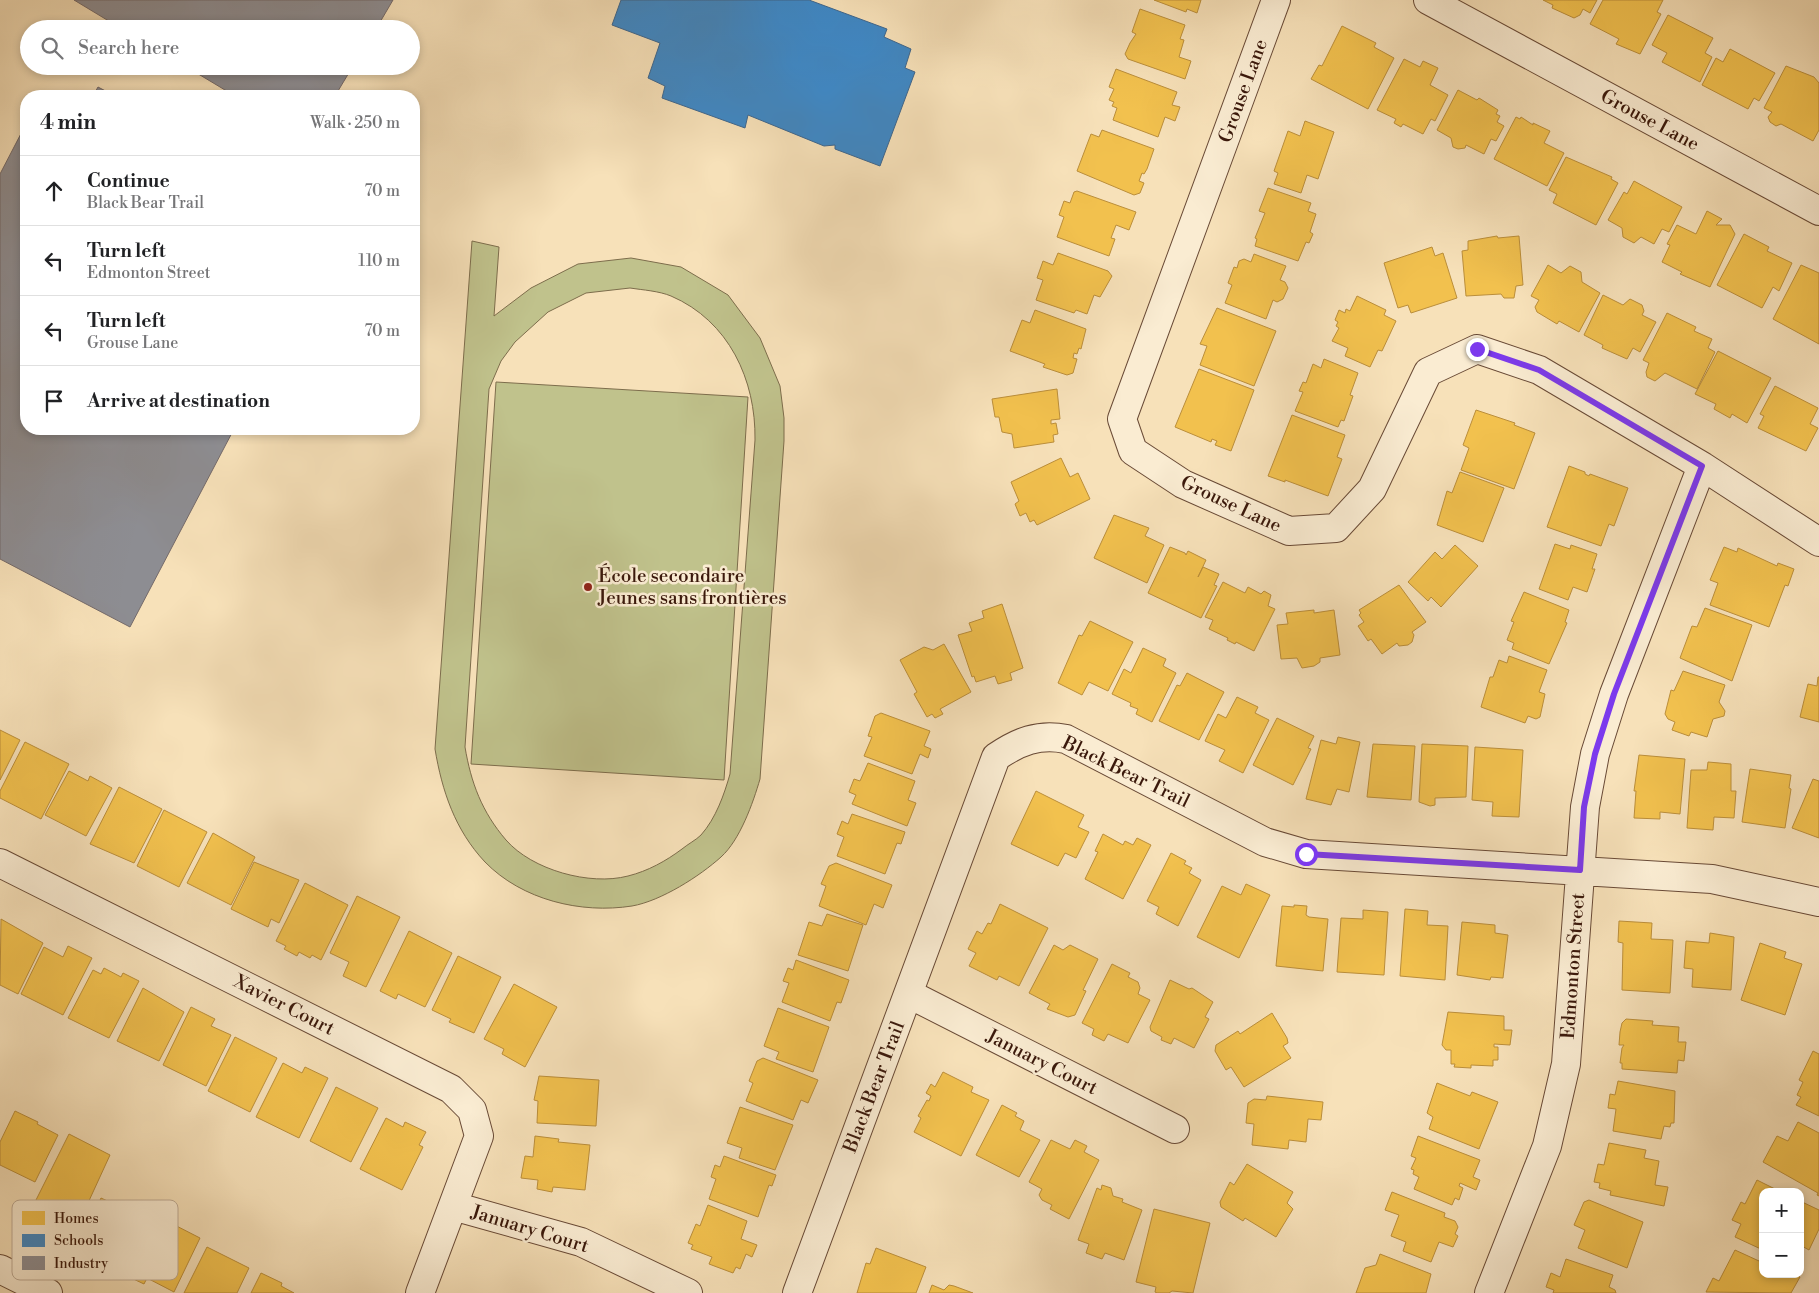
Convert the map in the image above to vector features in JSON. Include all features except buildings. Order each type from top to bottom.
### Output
[{"type":"street","name":"Grouse Lane","points":[[1276,0],[1122,420],[1133,451],[1183,484],[1289,531],[1336,528],[1372,489],[1428,372],[1477,349],[1539,370],[1702,466],[1819,542]]},
{"type":"street","name":"Grouse Lane","points":[[1428,0],[1819,211]]},
{"type":"street","name":"Edmonton Street","points":[[1489,1293],[1547,1146],[1566,1064],[1584,807],[1595,754],[1614,694],[1702,466]]},
{"type":"street","name":"Black Bear Trail","points":[[797,1293],[996,757],[1016,744],[1036,738],[1052,736],[1066,739],[1265,842],[1306,854],[1712,879],[1819,902]]},
{"type":"street","name":"Xavier Court","points":[[0,863],[451,1089],[472,1110],[479,1136],[420,1293]]},
{"type":"street","name":"January Court","points":[[909,994],[1175,1129]]},
{"type":"street","name":"January Court","points":[[453,1206],[581,1242],[688,1293]]},
{"type":"street","points":[[0,1269],[12,1275]]},
{"type":"street","points":[[22,1280],[48,1293]]},
{"type":"green space","points":[[472,241],[499,247],[494,316],[531,288],[578,264],[631,258],[681,267],[728,295],[760,338],[780,386],[784,418],[784,441],[760,779],[750,810],[740,831],[728,850],[721,857],[680,887],[655,899],[632,906],[613,908],[573,906],[553,901],[534,895],[516,886],[485,862],[475,850],[451,809],[435,749]],"holes":[[[630,288],[671,296],[691,307],[709,321],[723,337],[735,355],[744,375],[754,418],[755,440],[730,774],[722,798],[715,814],[701,835],[670,858],[635,874],[613,879],[597,879],[563,873],[531,860],[517,851],[506,840],[484,808],[474,785],[465,747],[489,389],[501,361],[515,342],[548,312],[586,293]]]},
{"type":"green space","points":[[496,382],[748,397],[724,780],[471,764]]},
{"type":"place","name":"École secondaire Jeunes sans frontières","points":[[588,587]]},
{"type":"route","points":[[1306,854],[1580,870],[1584,807],[1595,754],[1614,694],[1702,466],[1539,370],[1477,349]]}]
